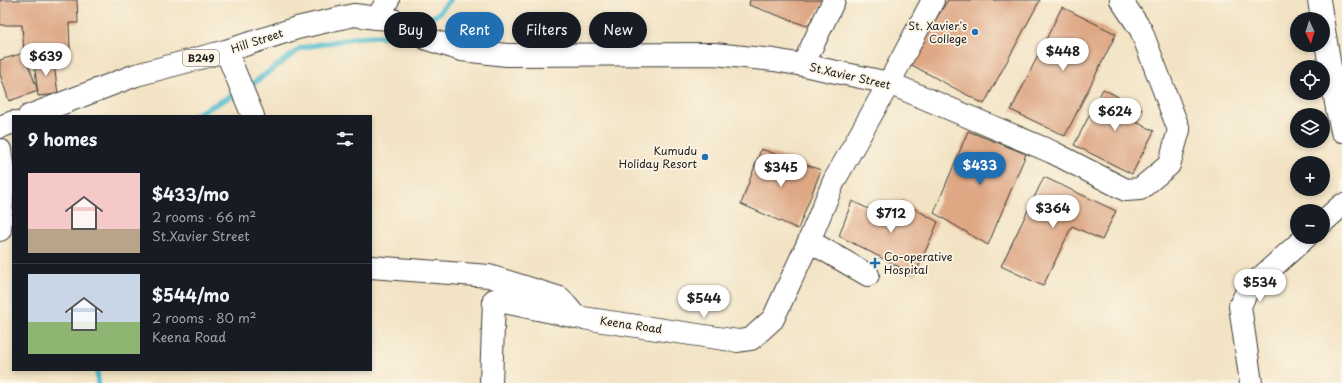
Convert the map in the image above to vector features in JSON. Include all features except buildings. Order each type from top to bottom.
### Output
[{"type":"street","points":[[803,65],[834,0]]},
{"type":"street","name":"Keena Road","points":[[491,383],[494,300],[576,318],[738,341],[751,339],[773,319],[809,241],[834,181],[889,83],[933,0]]},
{"type":"street","name":"St.Xavier Street","points":[[382,9],[390,20],[403,24],[427,39],[445,46],[462,50],[507,55],[714,54],[774,60],[889,83],[1052,152],[1126,190],[1140,189],[1169,165],[1178,130],[1141,30],[1121,0]]},
{"type":"street","points":[[1319,0],[1321,12]]},
{"type":"street","name":"Hill Street","points":[[32,115],[136,76],[226,52],[297,28],[382,9]]},
{"type":"street","points":[[226,52],[251,113]]},
{"type":"street","points":[[1328,52],[1342,131]]},
{"type":"street","points":[[0,127],[12,122]]},
{"type":"street","points":[[0,150],[2,176],[0,230]]},
{"type":"street","points":[[1330,216],[1342,205]]},
{"type":"street","points":[[809,241],[868,275]]},
{"type":"street","points":[[1251,383],[1240,306],[1248,289],[1298,244]]},
{"type":"street","points":[[372,267],[489,276],[560,298],[576,318]]},
{"type":"waterway","points":[[437,14],[450,0]]},
{"type":"waterway","points":[[247,88],[301,48],[359,37],[384,37]]},
{"type":"waterway","points":[[195,115],[239,92]]},
{"type":"waterway","points":[[97,371],[98,383]]},
{"type":"place","name":"St. Xavier's College","points":[[975,32]]},
{"type":"place","name":"Kumudu Holiday Resort","points":[[705,157]]},
{"type":"place","name":"Co-operative Hospital","points":[[875,263]]}]
